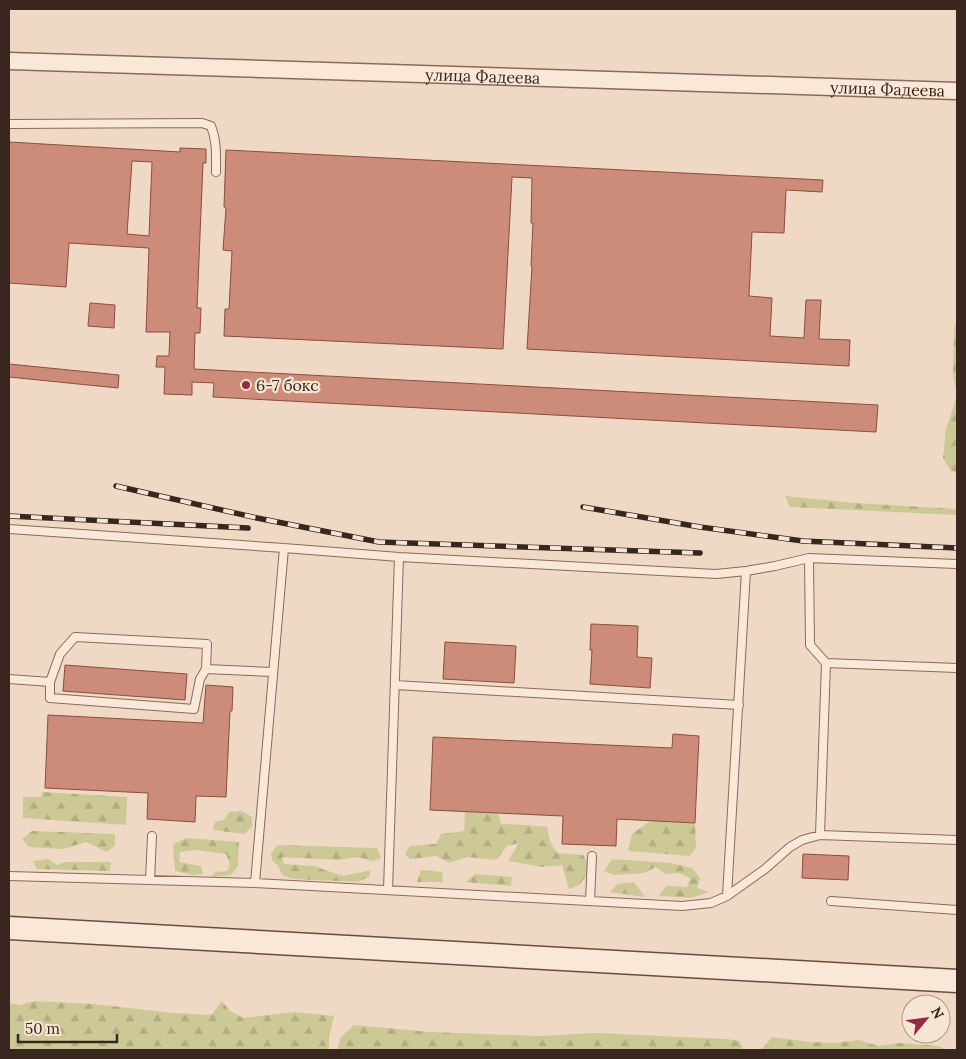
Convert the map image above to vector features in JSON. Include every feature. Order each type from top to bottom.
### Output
[{"type":"street","name":"улица Фадеева","points":[[9,60],[957,91]]},
{"type":"street","points":[[9,928],[957,981]]},
{"type":"lane","points":[[9,124],[202,123],[211,126],[214,134],[216,172]]},
{"type":"lane","points":[[9,538],[9,529],[399,557],[716,574],[746,571],[809,558],[957,564]]},
{"type":"lane","points":[[255,883],[284,548]]},
{"type":"lane","points":[[388,890],[399,557]]},
{"type":"lane","points":[[809,558],[810,645],[826,663],[820,835]]},
{"type":"lane","points":[[728,896],[746,571]]},
{"type":"lane","points":[[75,637],[207,644],[206,669],[200,679],[194,709],[50,698],[50,682],[60,654],[75,637]]},
{"type":"lane","points":[[826,663],[957,668]]},
{"type":"lane","points":[[206,669],[273,672]]},
{"type":"lane","points":[[9,678],[50,682]]},
{"type":"lane","points":[[395,685],[739,705]]},
{"type":"lane","points":[[9,876],[255,883],[682,906],[711,903],[728,896],[766,869],[790,847],[802,840],[820,835],[957,840]]},
{"type":"lane","points":[[150,880],[152,836]]},
{"type":"lane","points":[[590,901],[592,856]]},
{"type":"lane","points":[[831,901],[957,910]]},
{"type":"green space","points":[[957,320],[957,395],[953,376],[954,328]]},
{"type":"green space","points":[[957,395],[957,472],[951,471],[943,458],[946,429]]},
{"type":"green space","points":[[785,496],[855,503],[957,509],[957,515],[790,507]]},
{"type":"green space","points":[[42,792],[127,797],[126,825],[23,818],[23,797],[41,797]]},
{"type":"green space","points":[[242,811],[252,817],[252,827],[244,834],[213,830],[215,822],[224,820],[229,812]]},
{"type":"green space","points":[[465,812],[498,813],[501,824],[547,827],[550,841],[557,853],[583,855],[592,869],[579,885],[569,889],[562,865],[541,867],[508,861],[519,843],[507,846],[496,860],[468,857],[449,863],[436,856],[410,859],[405,854],[410,846],[436,844],[441,834],[464,831]]},
{"type":"green space","points":[[650,821],[695,823],[696,848],[690,856],[628,851],[632,834]]},
{"type":"green space","points":[[32,831],[115,834],[115,845],[107,852],[86,842],[63,849],[29,847],[22,839]]},
{"type":"green space","points":[[187,838],[239,842],[238,866],[231,875],[211,877],[215,872],[227,871],[230,865],[226,854],[195,850],[180,852],[179,862],[201,866],[203,874],[192,875],[175,871],[173,844]]},
{"type":"green space","points":[[278,845],[377,848],[381,858],[373,861],[358,857],[338,860],[282,857],[284,864],[316,866],[343,876],[371,870],[369,877],[357,882],[293,879],[282,875],[278,866],[272,860],[271,853]]},
{"type":"green space","points":[[48,859],[57,865],[64,862],[111,862],[110,871],[37,869],[33,861]]},
{"type":"green space","points":[[612,859],[671,863],[692,868],[700,878],[697,888],[708,892],[691,898],[659,896],[666,886],[687,887],[690,878],[679,873],[665,874],[656,867],[644,873],[614,875],[604,871]]},
{"type":"green space","points":[[421,870],[442,872],[443,882],[417,882]]},
{"type":"green space","points":[[475,874],[512,877],[511,886],[466,882]]},
{"type":"green space","points":[[634,882],[645,897],[610,892],[617,884]]},
{"type":"green space","points":[[34,1001],[94,1004],[173,1013],[211,1015],[222,1001],[230,1011],[243,1018],[294,1012],[334,1016],[329,1037],[329,1050],[9,1050],[9,1003],[20,1005]]},
{"type":"green space","points":[[354,1025],[430,1032],[539,1036],[597,1033],[726,1039],[740,1041],[743,1050],[337,1050],[341,1037]]},
{"type":"green space","points":[[772,1037],[834,1043],[859,1040],[878,1046],[899,1043],[939,1046],[946,1050],[758,1050],[763,1048]]},
{"type":"building","points":[[9,142],[180,152],[180,148],[206,149],[206,163],[203,163],[197,308],[201,308],[200,333],[195,333],[194,369],[878,405],[876,432],[213,397],[214,383],[192,382],[192,395],[164,394],[165,367],[156,367],[157,356],[169,356],[170,332],[146,332],[149,248],[69,243],[66,287],[9,283]],"holes":[[[132,161],[152,162],[149,236],[127,234]]]},
{"type":"building","points":[[226,150],[823,180],[822,192],[786,190],[784,233],[752,232],[749,296],[772,298],[770,336],[804,338],[806,300],[821,300],[819,339],[850,340],[849,366],[527,349],[532,266],[532,178],[512,177],[503,349],[224,336],[225,309],[229,309],[232,251],[223,250],[226,208],[224,207]]},
{"type":"building","points":[[90,303],[115,305],[114,328],[88,326]]},
{"type":"building","points":[[9,364],[119,375],[118,388],[9,377]]},
{"type":"building","points":[[591,624],[638,626],[637,657],[652,658],[650,688],[590,684]]},
{"type":"building","points":[[445,642],[516,646],[514,683],[443,679]]},
{"type":"building","points":[[65,665],[187,674],[185,700],[63,691]]},
{"type":"building","points":[[206,685],[233,687],[226,797],[196,796],[195,822],[147,819],[148,793],[45,788],[48,715],[203,723]]},
{"type":"building","points":[[673,734],[699,736],[695,823],[617,819],[616,846],[562,844],[563,816],[430,810],[433,737],[672,748]]},
{"type":"building","points":[[803,854],[849,856],[848,880],[802,878]]},
{"type":"railway","points":[[116,486],[257,518],[379,542],[700,553]]},
{"type":"railway","points":[[583,507],[700,527],[803,541],[957,548]]},
{"type":"railway","points":[[9,516],[248,528]]},
{"type":"place","name":"6-7 бокс","points":[[246,385]]}]
